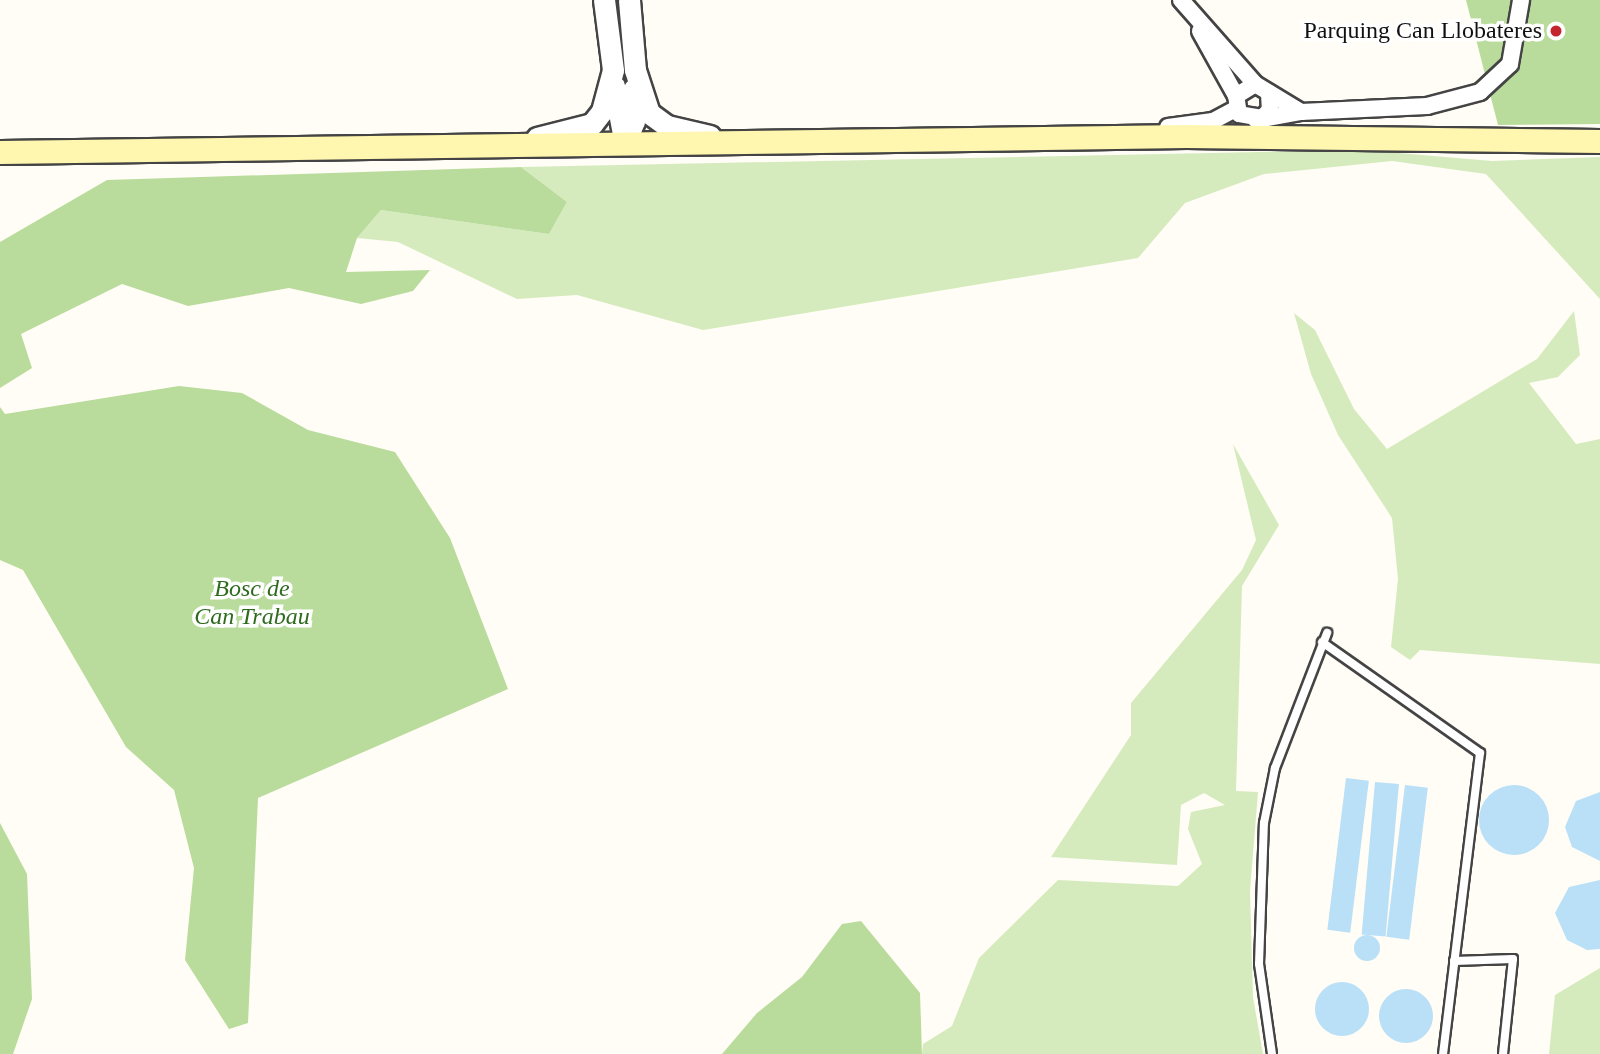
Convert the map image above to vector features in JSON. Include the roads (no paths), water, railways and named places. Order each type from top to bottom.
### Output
[{"type":"main road","points":[[0,152],[1062,137],[1600,141]]},
{"type":"street","points":[[604,0],[625,144]]},
{"type":"street","points":[[625,144],[635,121],[635,70],[629,0]]},
{"type":"street","points":[[1180,0],[1262,88],[1301,111]]},
{"type":"street","points":[[1180,0],[1236,102],[1256,120]]},
{"type":"street","points":[[1256,120],[1301,111],[1427,106],[1480,92],[1510,64],[1521,0]]},
{"type":"street","points":[[500,145],[592,124],[613,70]]},
{"type":"street","points":[[635,70],[657,121],[754,142]]},
{"type":"street","points":[[1062,137],[1213,121],[1236,102],[1262,88]]},
{"type":"street","points":[[1256,120],[1270,110],[1262,88]]},
{"type":"lane","points":[[1272,1054],[1258,950],[1264,823],[1275,768],[1326,633]]},
{"type":"lane","points":[[1322,642],[1480,753],[1443,1054]]},
{"type":"lane","points":[[1454,961],[1513,959],[1503,1054]]},
{"type":"water","points":[[1346,778],[1369,781],[1350,933],[1327,930]]},
{"type":"water","points":[[1375,782],[1399,784],[1386,937],[1362,934]]},
{"type":"water","points":[[1405,785],[1428,788],[1409,940],[1386,937]]},
{"type":"water","points":[[1514,785],[1533,791],[1543,801],[1549,820],[1543,839],[1533,849],[1514,855],[1495,849],[1485,839],[1479,820],[1485,801],[1495,791]]},
{"type":"water","points":[[1600,792],[1600,861],[1572,847],[1565,827],[1576,801]]},
{"type":"water","points":[[1600,880],[1600,949],[1587,950],[1567,940],[1555,913],[1569,887]]},
{"type":"water","points":[[1367,935],[1376,939],[1380,948],[1376,957],[1367,961],[1358,957],[1354,948],[1358,939]]},
{"type":"water","points":[[1342,982],[1361,990],[1369,1009],[1361,1028],[1342,1036],[1323,1028],[1315,1009],[1323,990]]},
{"type":"water","points":[[1406,989],[1425,997],[1433,1016],[1425,1035],[1406,1043],[1387,1035],[1379,1016],[1387,997]]},
{"type":"place","name":"Parquing Can Llobateres","points":[[1556,31]]},
{"type":"park label","name":"Bosc de Can Trabau","points":[[252,603]]}]
